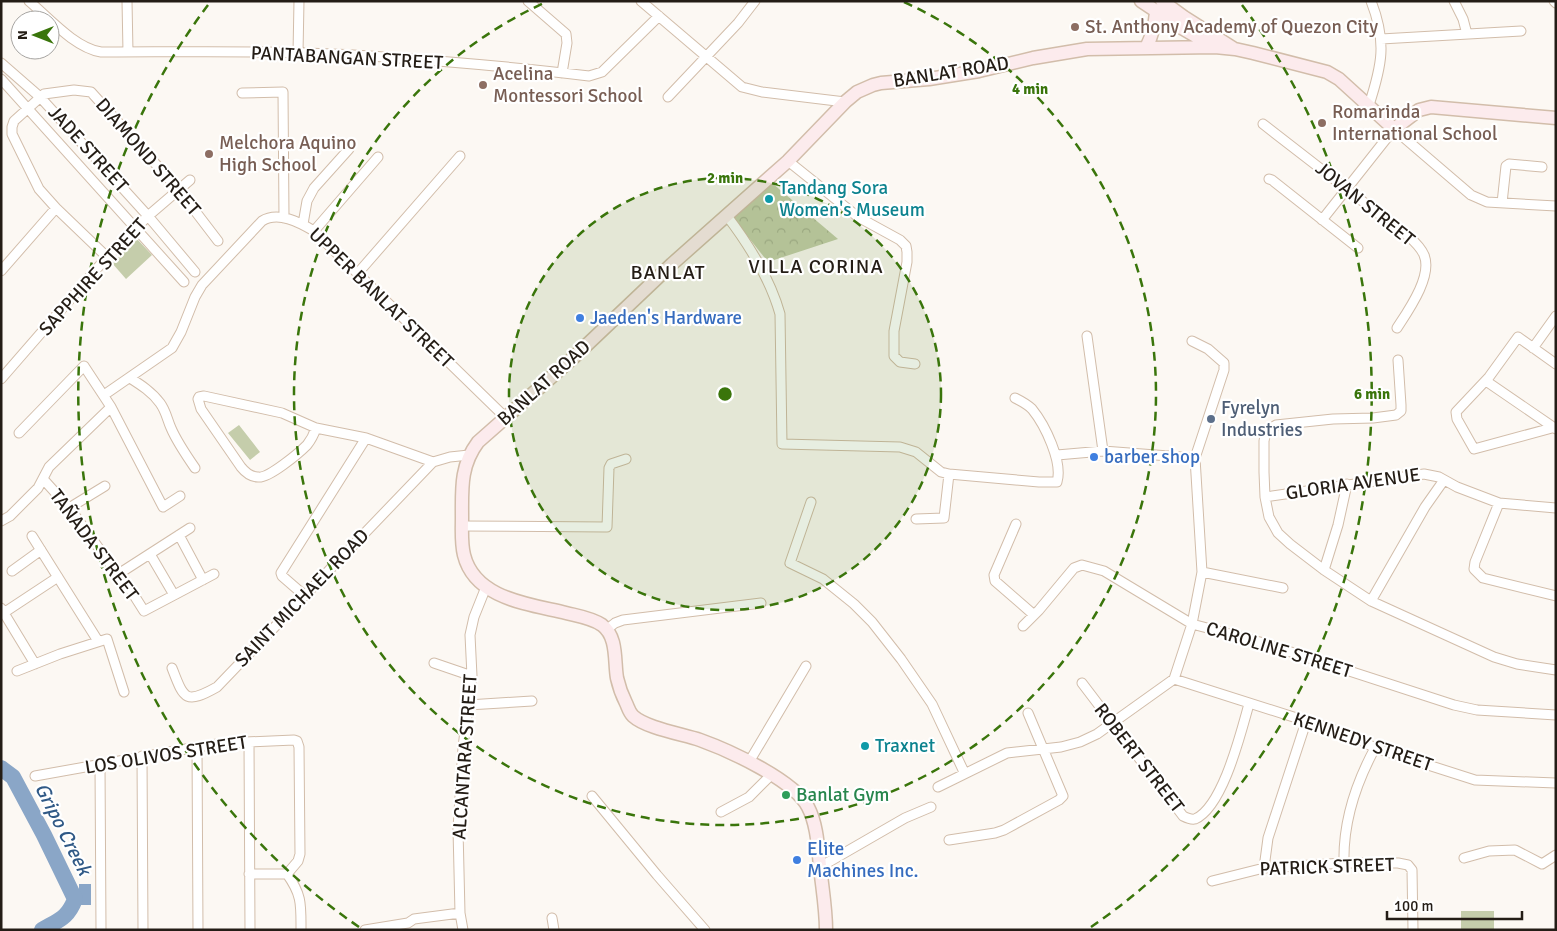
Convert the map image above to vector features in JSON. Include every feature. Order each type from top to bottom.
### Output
[{"type":"street","name":"PANTABANGAN STREET","points":[[29,1],[86,48],[101,52],[298,53],[370,56],[490,65],[589,76],[602,72],[659,16]]},
{"type":"street","points":[[127,1],[128,52]]},
{"type":"street","points":[[298,53],[299,1]]},
{"type":"street","points":[[528,1],[566,34],[568,44],[562,73]]},
{"type":"street","points":[[640,1],[742,88],[845,102]]},
{"type":"street","points":[[668,97],[738,23],[755,1]]},
{"type":"street","points":[[1141,1],[1184,18],[1236,49],[1294,62],[1327,72],[1339,79],[1471,195],[1487,202],[1556,206]]},
{"type":"street","points":[[1369,106],[1381,57],[1381,39],[1376,14],[1371,1]]},
{"type":"street","points":[[1454,1],[1463,19],[1467,34]]},
{"type":"street","points":[[1159,7],[1215,47]]},
{"type":"street","points":[[1146,48],[1154,31],[1159,7]]},
{"type":"street","points":[[1381,39],[1521,31]]},
{"type":"street","name":"BANLAT ROAD","points":[[606,630],[602,625],[586,618],[508,598],[478,581],[467,565],[462,546],[463,482],[469,455],[478,442],[573,358],[665,270],[788,160],[845,102],[857,92],[881,83],[929,80],[1088,48],[1215,47],[1236,49]]},
{"type":"street","name":"JADE STREET","points":[[1,63],[40,97],[148,216],[194,272]]},
{"type":"street","points":[[4,82],[16,77]]},
{"type":"street","name":"JADE STREET","points":[[4,82],[184,282]]},
{"type":"street","name":"DIAMOND STREET","points":[[40,97],[49,93],[65,91],[81,90],[90,92],[178,190],[218,241]]},
{"type":"street","points":[[242,93],[283,92],[284,218]]},
{"type":"street","points":[[40,97],[12,124],[12,134],[34,182],[56,208],[107,257]]},
{"type":"street","points":[[1322,220],[1394,129],[1419,110],[1431,107],[1556,118]]},
{"type":"street","name":"JOVAN STREET","points":[[1263,124],[1416,244],[1424,255],[1426,266],[1418,294],[1397,328]]},
{"type":"street","points":[[303,224],[307,201],[314,188],[349,150]]},
{"type":"street","points":[[358,273],[460,156]]},
{"type":"street","points":[[314,231],[378,157]]},
{"type":"street","points":[[788,160],[858,217],[900,240],[906,246],[907,258],[894,330],[894,356],[900,362],[915,364]]},
{"type":"street","points":[[1502,203],[1506,166],[1509,164],[1542,167]]},
{"type":"street","points":[[1270,179],[1358,248]]},
{"type":"street","name":"SAPPHIRE STREET","points":[[1,379],[107,257],[148,216],[190,180]]},
{"type":"street","points":[[1,271],[56,208]]},
{"type":"street","points":[[727,216],[743,237],[774,293],[780,314],[782,444],[900,447],[916,452],[942,472],[949,474],[1057,482],[1057,455],[1046,432],[1031,408],[1015,398]]},
{"type":"street","name":"UPPER BANLAT STREET","points":[[104,396],[168,352],[175,345],[195,297],[211,274],[262,221],[269,218],[284,218],[303,224],[314,231],[506,418]]},
{"type":"street","points":[[1533,348],[1556,316]]},
{"type":"street","points":[[1087,336],[1103,451]]},
{"type":"street","points":[[1554,429],[1474,449],[1456,418],[1456,412],[1486,381],[1518,336],[1556,364]]},
{"type":"street","points":[[938,786],[1007,753],[1044,749],[1080,742],[1097,734],[1174,679],[1192,624],[1202,572],[1195,458],[1224,370],[1224,363],[1208,349],[1192,341]]},
{"type":"street","points":[[1398,360],[1401,411],[1396,415],[1276,425],[1266,431],[1264,441],[1264,472],[1265,497],[1269,517],[1278,533],[1324,570],[1371,601],[1494,657],[1517,664],[1556,670]]},
{"type":"street","points":[[19,432],[84,366],[111,406],[163,507],[180,496]]},
{"type":"street","points":[[130,378],[144,387],[160,402],[174,434],[195,468]]},
{"type":"street","points":[[1486,381],[1554,429]]},
{"type":"street","points":[[316,428],[308,443],[300,451],[268,475],[256,477],[244,470],[201,409],[198,397],[204,396],[275,411],[293,416],[316,428],[366,438],[433,462],[450,457],[469,455]]},
{"type":"street","points":[[1,521],[10,516],[38,488],[44,480],[47,470],[54,462],[111,406]]},
{"type":"street","points":[[305,596],[281,573],[366,438]]},
{"type":"street","points":[[1057,455],[1103,451],[1195,458]]},
{"type":"street","points":[[462,526],[607,527],[609,468],[611,464],[626,459]]},
{"type":"street","name":"SAINT MICHAEL ROAD","points":[[172,668],[181,692],[187,697],[201,696],[217,687],[433,462]]},
{"type":"street","points":[[916,520],[944,518],[949,474]]},
{"type":"street","name":"GLORIA AVENUE","points":[[1265,497],[1347,484],[1431,474],[1457,487],[1499,503],[1556,508]]},
{"type":"street","name":"TAÑADA STREET","points":[[44,480],[69,508],[111,565],[120,573],[144,611],[174,595]]},
{"type":"street","points":[[1371,601],[1425,507],[1444,480]]},
{"type":"street","points":[[1324,570],[1338,525],[1347,484]]},
{"type":"street","points":[[69,508],[105,486]]},
{"type":"street","points":[[811,502],[790,563],[823,579],[854,604],[872,622],[901,659],[932,704],[964,772]]},
{"type":"street","points":[[1499,503],[1475,562],[1474,569],[1483,578],[1556,596]]},
{"type":"street","points":[[1016,524],[994,575],[995,581],[1034,615],[1023,626]]},
{"type":"street","points":[[120,573],[190,528]]},
{"type":"street","points":[[179,535],[204,580]]},
{"type":"street","points":[[32,536],[98,641]]},
{"type":"street","points":[[12,571],[40,550]]},
{"type":"street","points":[[150,554],[174,595],[214,574]]},
{"type":"street","name":"CAROLINE STREET","points":[[1034,615],[1074,568],[1082,565],[1104,571],[1118,578],[1192,624],[1260,642],[1454,705],[1477,710],[1556,716]]},
{"type":"street","points":[[1202,572],[1283,588]]},
{"type":"street","points":[[35,664],[3,610],[45,587],[58,577]]},
{"type":"street","name":"ALCANTARA STREET","points":[[463,930],[460,913],[458,829],[463,747],[472,676],[470,635],[474,617],[486,587]]},
{"type":"street","points":[[761,603],[623,620],[606,630],[614,644],[621,693],[631,714],[643,722],[710,744],[750,762],[797,794],[808,808],[815,832],[826,911],[826,930]]},
{"type":"street","points":[[17,671],[107,639],[124,692]]},
{"type":"street","points":[[434,663],[472,676]]},
{"type":"street","points":[[750,762],[806,666]]},
{"type":"street","name":"KENNEDY STREET","points":[[1174,679],[1353,736],[1374,748],[1476,780],[1556,783]]},
{"type":"street","name":"ROBERT STREET","points":[[1082,682],[1183,816],[1190,819],[1195,819],[1205,810],[1223,784],[1249,704]]},
{"type":"street","points":[[468,705],[532,701]]},
{"type":"street","points":[[949,840],[995,834],[1059,800],[1063,796],[1028,714]]},
{"type":"street","points":[[1264,868],[1268,838],[1306,722]]},
{"type":"street","name":"LOS OLIVOS STREET","points":[[35,776],[197,747],[291,739],[297,741],[299,748],[300,854],[298,861],[287,874]]},
{"type":"street","points":[[248,742],[250,930]]},
{"type":"street","points":[[197,747],[198,930]]},
{"type":"street","points":[[1344,863],[1346,827],[1374,748]]},
{"type":"street","points":[[142,756],[144,930]]},
{"type":"street","points":[[100,765],[101,930]]},
{"type":"street","points":[[721,812],[749,797],[771,775]]},
{"type":"street","points":[[592,796],[705,930]]},
{"type":"street","points":[[820,867],[905,818],[931,807]]},
{"type":"street","points":[[1464,858],[1489,851],[1515,850],[1542,864],[1556,855]]},
{"type":"street","name":"PATRICK STREET","points":[[1212,881],[1264,868],[1344,863],[1398,863],[1408,865],[1413,875],[1412,930]]},
{"type":"street","points":[[249,874],[287,874],[298,891],[301,900],[301,930]]},
{"type":"street","points":[[365,930],[408,923],[414,919],[460,913]]},
{"type":"street","points":[[552,918],[554,930]]},
{"type":"green space","points":[[772,183],[838,239],[768,262],[733,218]]},
{"type":"green space","points":[[137,239],[152,255],[126,279],[112,263]]},
{"type":"green space","points":[[239,425],[260,452],[250,460],[228,433]]},
{"type":"green space","points":[[1461,911],[1494,911],[1494,930],[1461,930]]},
{"type":"water","points":[[79,884],[91,884],[91,905],[79,905]]},
{"type":"waterway","name":"Gripo Creek","points":[[1,768],[13,777],[75,899],[66,915],[42,930]]},
{"type":"place","name":"St. Anthony Academy of Quezon City","points":[[1075,27]]},
{"type":"place","name":"Acelina Montessori School","points":[[483,85]]},
{"type":"place","name":"Romarinda International School","points":[[1322,123]]},
{"type":"place","name":"Melchora Aquino High School","points":[[209,154]]},
{"type":"place","name":"Tandang Sora Women's Museum","points":[[769,199]]},
{"type":"place","name":"Jaeden's Hardware","points":[[580,318]]},
{"type":"place","name":"Fyrelyn Industries","points":[[1211,419]]},
{"type":"place","name":"barber shop","points":[[1094,457]]},
{"type":"place","name":"Traxnet","points":[[865,746]]},
{"type":"place","name":"Banlat Gym","points":[[786,795]]},
{"type":"place","name":"Elite Machines Inc.","points":[[797,860]]},
{"type":"district","name":"VILLA CORINA","points":[[816,266]]},
{"type":"district","name":"BANLAT","points":[[668,272]]}]
